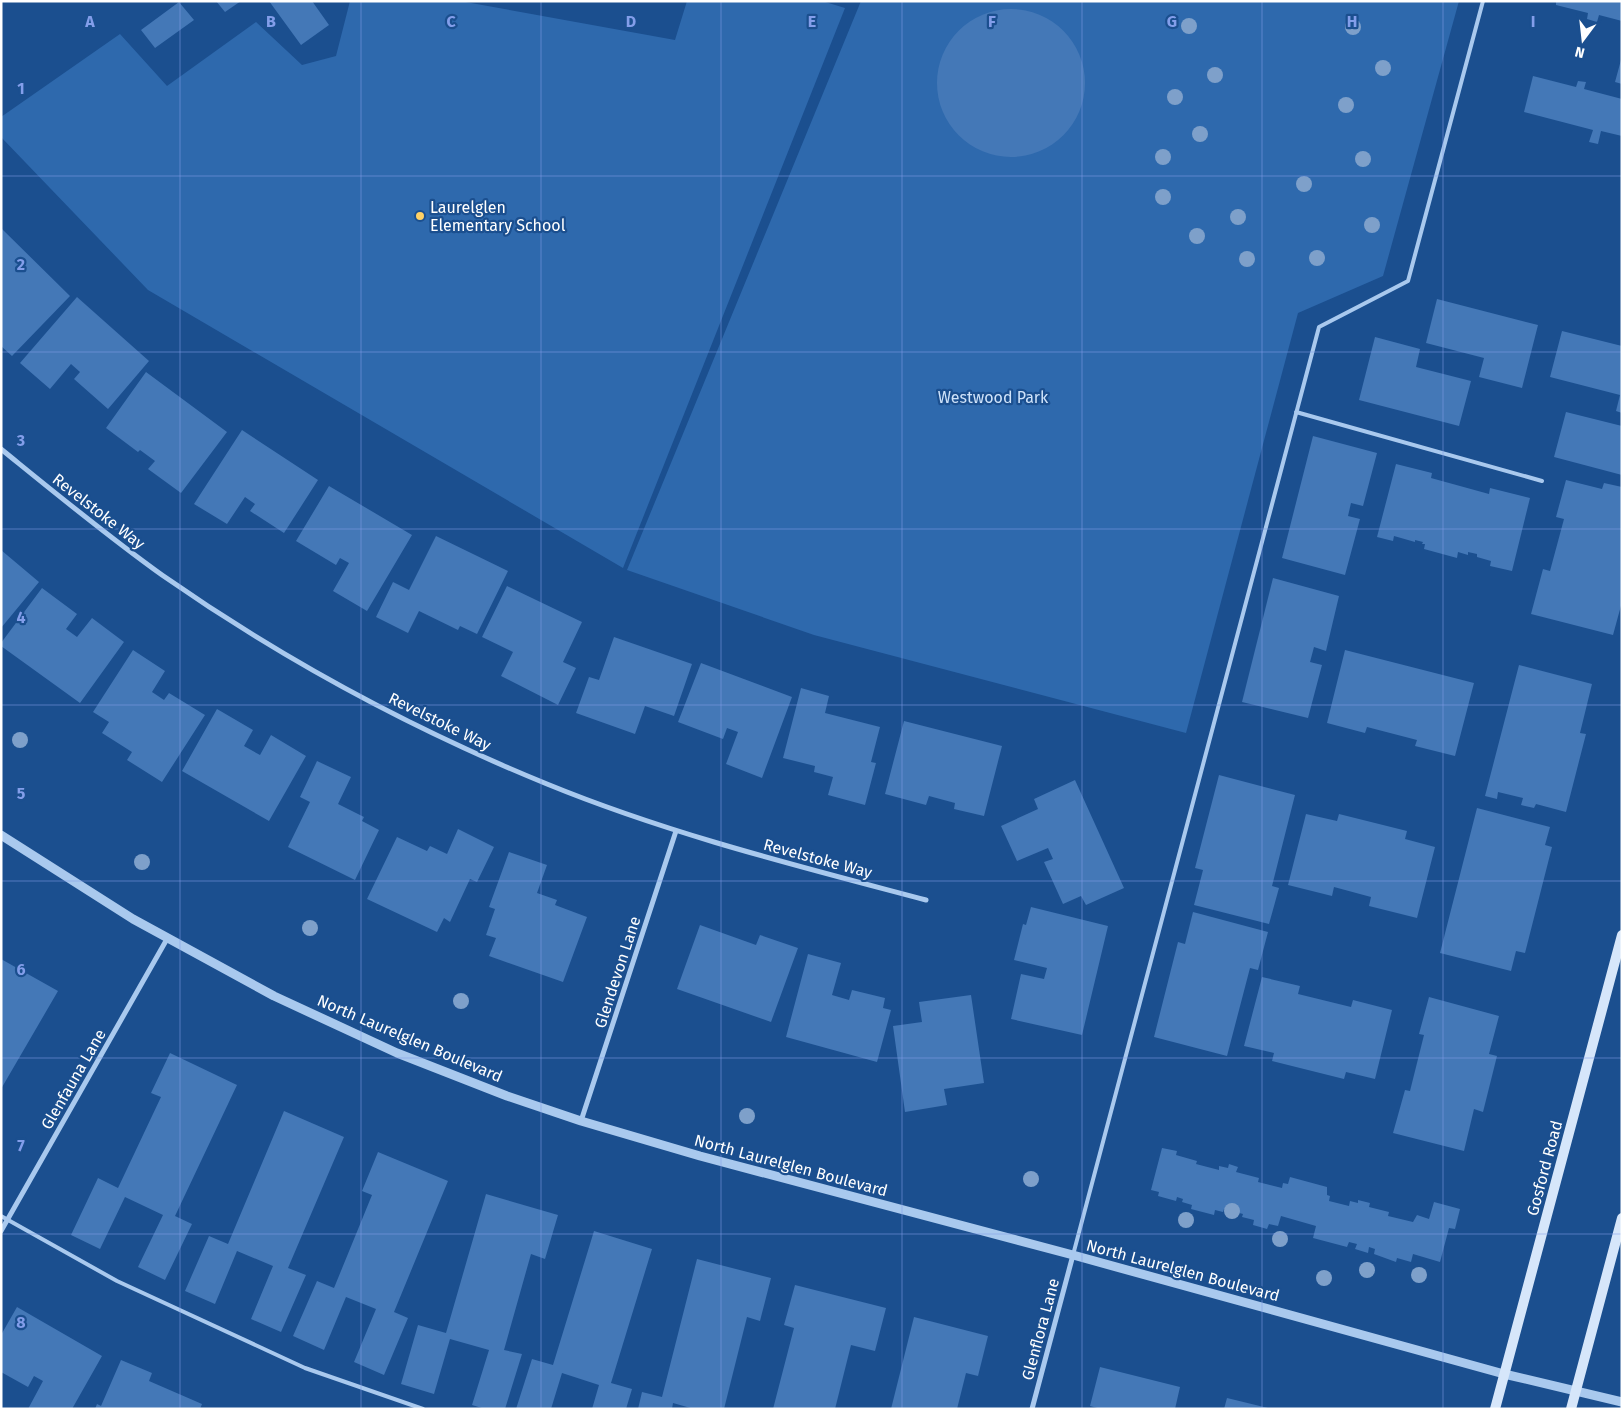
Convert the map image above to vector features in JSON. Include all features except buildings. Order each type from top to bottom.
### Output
[{"type":"main road","name":"Gosford Road","points":[[1495,1409],[1622,935]]},
{"type":"main road","points":[[1571,1409],[1622,1218]]},
{"type":"street","name":"Revelstoke Way","points":[[1,449],[77,512],[162,574],[246,631],[364,698],[455,744],[548,784],[676,831],[778,861],[926,900]]},
{"type":"street","name":"Glendevon Lane","points":[[581,1121],[676,831]]},
{"type":"street","name":"North Laurelglen Boulevard","points":[[1,835],[132,919],[274,996],[398,1053],[507,1096],[581,1121],[700,1156],[1073,1255],[1504,1374],[1622,1402]]},
{"type":"street","name":"Glenfauna Lane","points":[[1,1231],[167,939]]},
{"type":"street","name":"Glenflora Lane","points":[[1032,1409],[1073,1255]]},
{"type":"lane","points":[[1073,1255],[1319,327],[1408,281],[1483,1]]},
{"type":"lane","points":[[1296,412],[1542,481]]},
{"type":"lane","points":[[1,1216],[117,1281],[305,1368],[422,1409]]},
{"type":"green space","name":"Laurelglen Elementary School","points":[[350,1],[460,1],[675,40],[687,1],[822,1],[845,8],[623,568],[148,290],[1,137],[1,117],[120,34],[167,86],[256,22],[302,65],[336,56]]},
{"type":"green space","name":"Westwood Park","points":[[861,1],[1459,1],[1383,276],[1298,313],[1186,733],[814,635],[627,570]]},
{"type":"place","name":"Laurelglen Elementary School","points":[[420,216]]}]
